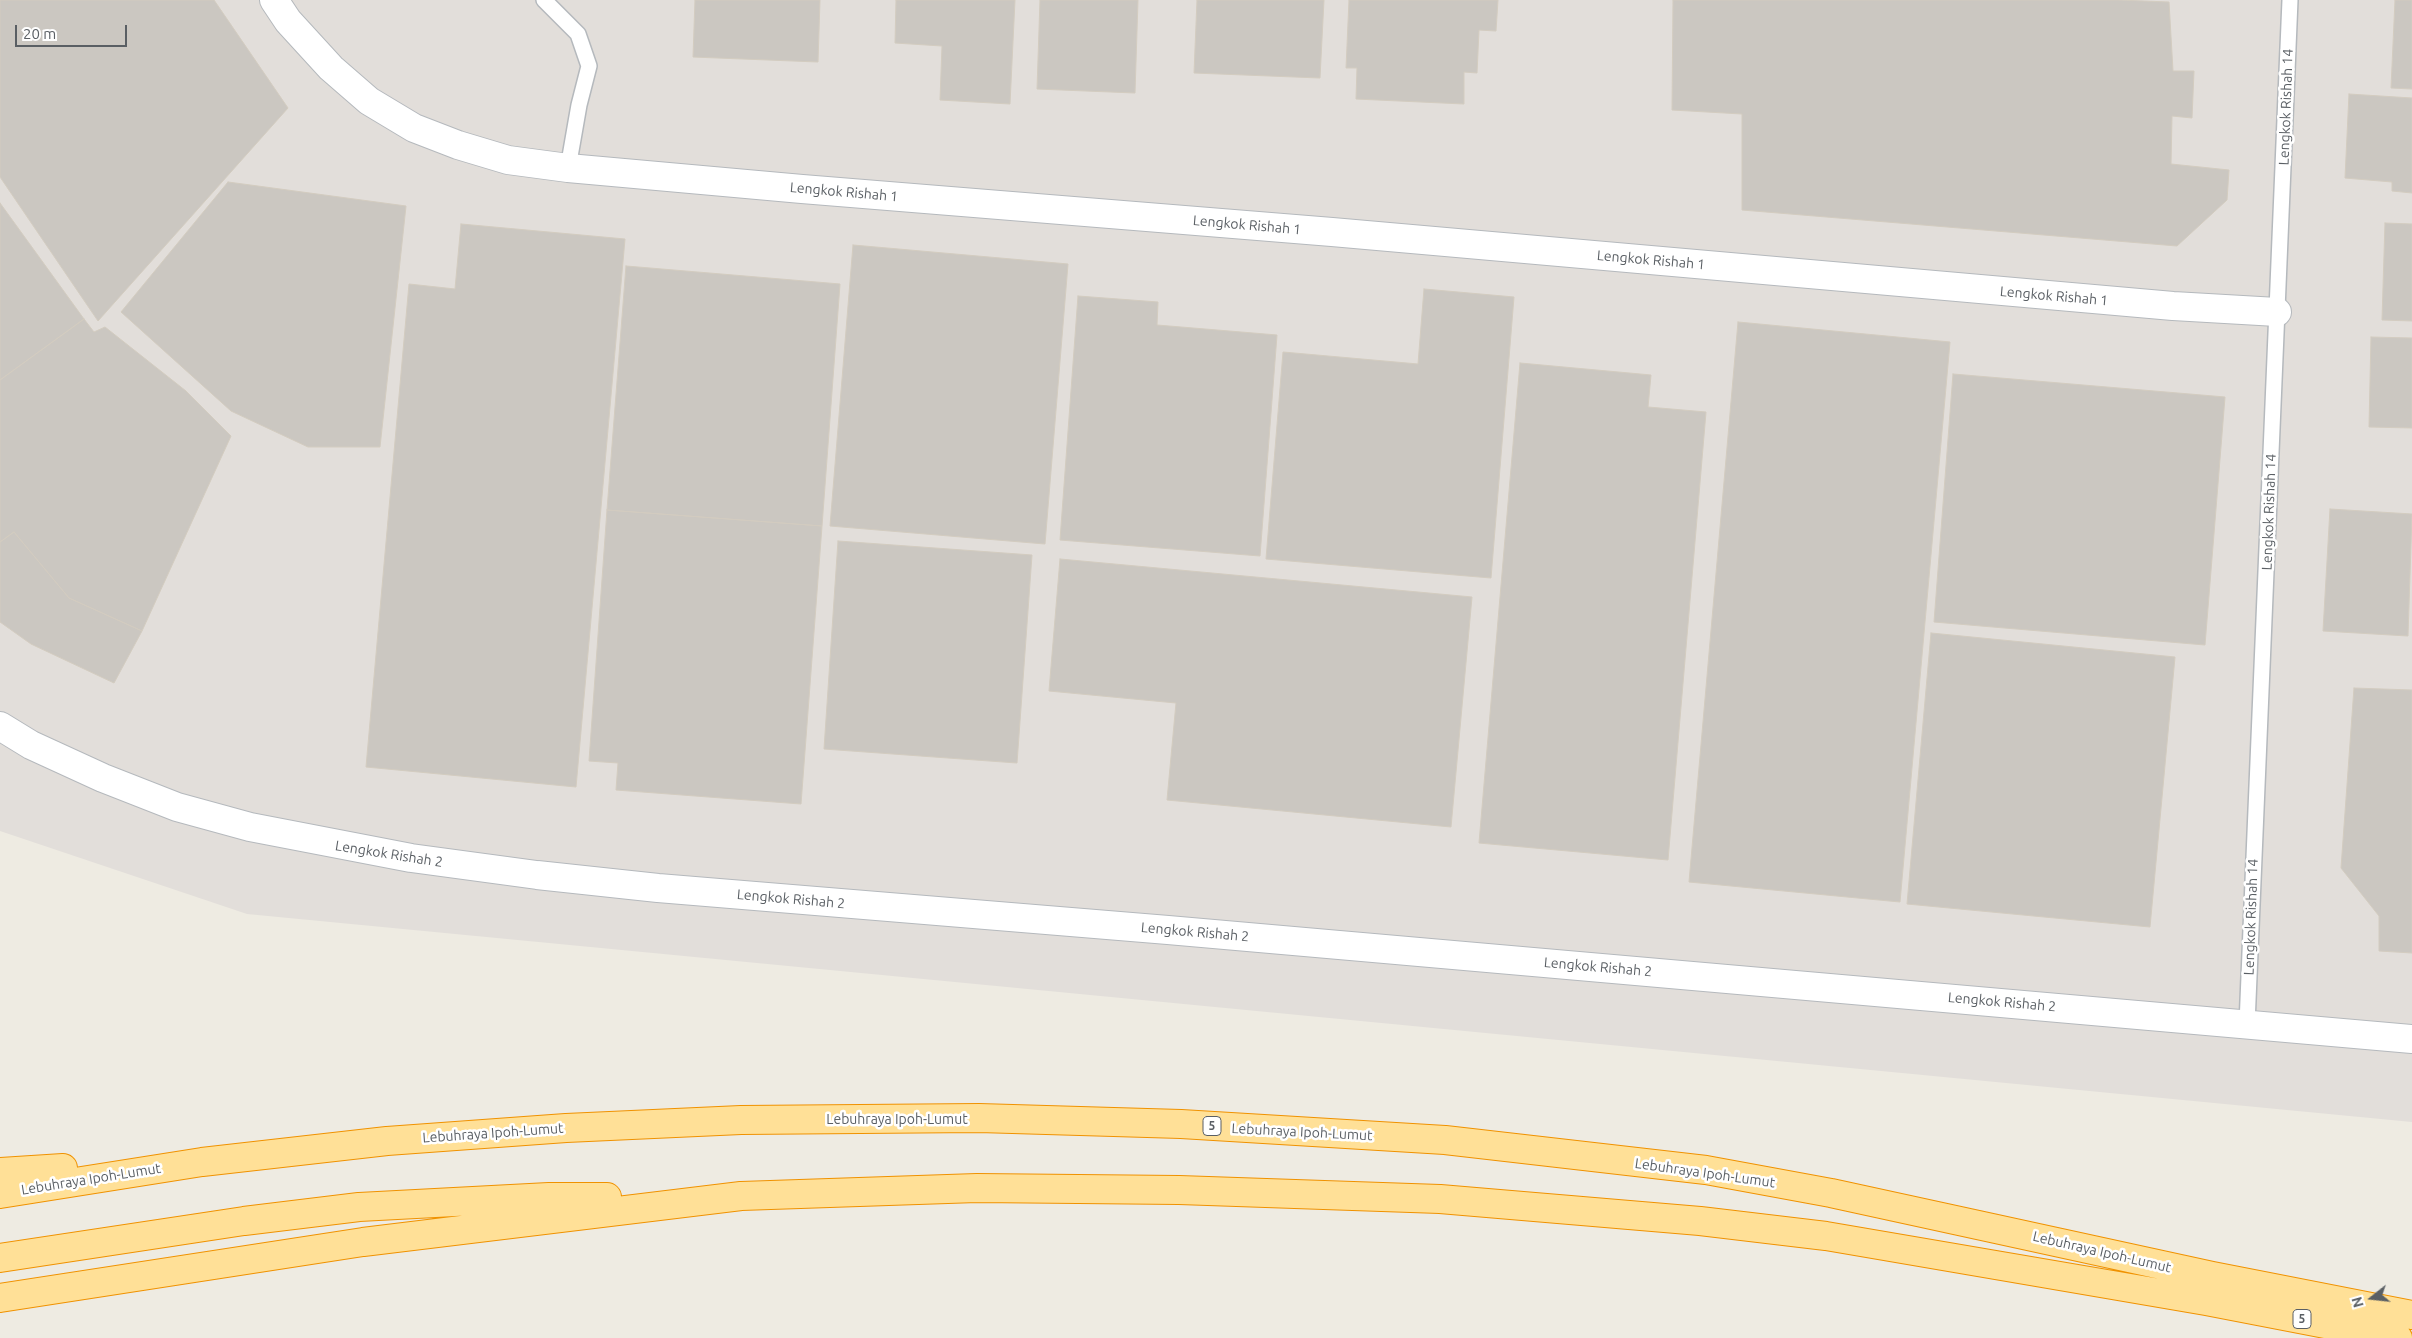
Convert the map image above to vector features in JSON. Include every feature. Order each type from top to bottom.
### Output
[{"type":"highway","name":"Lebuhraya Ipoh-Lumut","points":[[0,1194],[202,1162],[387,1141],[566,1128],[741,1120],[979,1118],[1180,1124],[1445,1140],[1725,1174],[1849,1197],[2212,1276],[2412,1315]]},
{"type":"highway","points":[[0,1172],[202,1162]]},
{"type":"highway","name":"Lebuhraya Ipoh-Lumut","points":[[0,1298],[363,1242],[741,1196],[978,1188],[1179,1190],[1440,1199],[1690,1220],[1826,1236],[2196,1299],[2398,1338]]},
{"type":"highway","points":[[0,1258],[244,1221],[359,1207],[549,1197],[741,1196]]},
{"type":"street","name":"Lengkok Rishah 1","points":[[274,0],[288,21],[331,68],[369,102],[414,128],[458,145],[508,160],[568,168],[1342,232],[2173,306],[2277,312]]},
{"type":"street","name":"Lengkok Rishah 2","points":[[0,726],[31,745],[94,774],[177,807],[250,827],[330,844],[411,858],[528,874],[658,888],[1168,930],[2412,1039]]},
{"type":"lane","points":[[544,0],[578,34],[589,66],[579,105],[568,168]]},
{"type":"lane","name":"Lengkok Rishah 14","points":[[2247,1024],[2290,0]]},
{"type":"shaded area","points":[[0,0],[2412,0],[2412,1122],[247,914],[0,831]]},
{"type":"building","points":[[0,0],[214,0],[288,108],[98,321],[0,177]]},
{"type":"building","points":[[695,0],[820,0],[818,62],[693,57]]},
{"type":"building","points":[[896,0],[1015,0],[1010,104],[940,100],[942,46],[895,43]]},
{"type":"building","points":[[1040,0],[1138,0],[1135,93],[1037,89]]},
{"type":"building","points":[[1197,0],[1324,0],[1320,78],[1194,73]]},
{"type":"building","points":[[1349,0],[1498,0],[1496,31],[1479,30],[1477,73],[1464,72],[1464,104],[1356,99],[1357,68],[1346,68]]},
{"type":"building","points":[[1673,0],[2119,0],[2169,2],[2173,71],[2194,71],[2192,118],[2172,116],[2171,164],[2229,170],[2227,200],[2177,246],[1742,210],[1742,114],[1672,110]]},
{"type":"building","points":[[2395,0],[2412,0],[2412,89],[2391,88]]},
{"type":"building","points":[[2349,94],[2412,98],[2412,193],[2392,191],[2392,182],[2345,178]]},
{"type":"building","points":[[228,182],[406,206],[380,447],[308,447],[231,411],[121,312]]},
{"type":"building","points":[[0,203],[84,319],[0,380]]},
{"type":"building","points":[[2385,223],[2412,224],[2412,321],[2382,320]]},
{"type":"building","points":[[461,224],[625,239],[576,787],[366,767],[409,284],[455,289]]},
{"type":"building","points":[[853,245],[1068,264],[1045,544],[830,526]]},
{"type":"building","points":[[626,266],[840,284],[822,526],[607,510]]},
{"type":"building","points":[[1424,289],[1514,297],[1491,578],[1266,559],[1283,352],[1418,364]]},
{"type":"building","points":[[1078,296],[1158,302],[1157,325],[1277,335],[1260,556],[1060,540]]},
{"type":"building","points":[[84,319],[94,332],[105,327],[186,391],[231,436],[142,631],[69,598],[14,532],[0,542],[0,380]]},
{"type":"building","points":[[1738,322],[1950,342],[1900,902],[1689,882]]},
{"type":"building","points":[[2371,337],[2412,338],[2412,428],[2369,427]]},
{"type":"building","points":[[1520,363],[1651,375],[1648,407],[1706,412],[1668,860],[1479,843]]},
{"type":"building","points":[[1953,374],[2225,397],[2205,645],[1934,622]]},
{"type":"building","points":[[2330,509],[2412,514],[2408,636],[2323,631]]},
{"type":"building","points":[[607,510],[822,526],[801,804],[616,790],[618,763],[589,761]]},
{"type":"building","points":[[14,532],[69,598],[142,631],[114,683],[31,644],[0,622],[0,542]]},
{"type":"building","points":[[838,541],[1032,555],[1017,763],[824,749]]},
{"type":"building","points":[[1060,559],[1472,597],[1451,827],[1167,800],[1176,703],[1049,691]]},
{"type":"building","points":[[1931,633],[2175,657],[2150,927],[1907,904]]},
{"type":"building","points":[[2354,688],[2412,690],[2412,953],[2379,951],[2379,916],[2341,868]]}]
